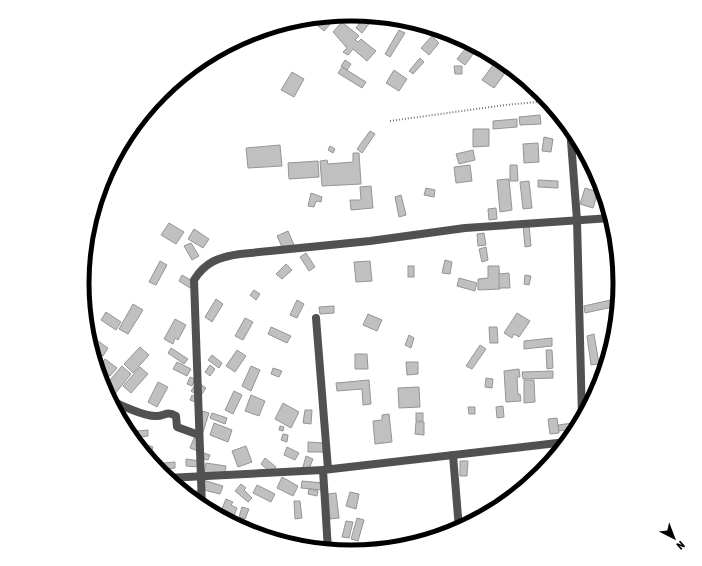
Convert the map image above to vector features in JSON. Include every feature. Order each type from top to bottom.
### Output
[{"type":"street","points":[[571,140],[577,220],[582,407]]},
{"type":"street","points":[[202,498],[194,280],[200,270],[209,263],[224,257],[240,254],[370,241],[464,228],[605,218]]},
{"type":"street","points":[[316,318],[326,469],[328,544]]},
{"type":"street","points":[[118,402],[149,416],[157,417],[166,412],[171,413],[176,416],[177,427],[199,435]]},
{"type":"street","points":[[176,478],[326,469],[558,443]]},
{"type":"street","points":[[453,455],[458,522]]},
{"type":"path","points":[[390,121],[505,105],[540,102]]},
{"type":"building","points":[[342,22],[359,36],[355,40],[358,42],[361,39],[376,51],[367,61],[353,49],[348,55],[343,52],[347,48],[333,32]]},
{"type":"building","points":[[361,22],[370,22],[362,33],[356,28]]},
{"type":"building","points":[[315,23],[331,23],[324,31]]},
{"type":"building","points":[[399,30],[405,33],[390,57],[385,54]]},
{"type":"building","points":[[432,36],[439,43],[429,55],[421,48]]},
{"type":"building","points":[[466,48],[473,54],[465,65],[457,59]]},
{"type":"building","points":[[420,58],[424,62],[413,74],[409,71]]},
{"type":"building","points":[[345,60],[351,64],[347,70],[341,66]]},
{"type":"building","points":[[493,65],[505,73],[494,88],[482,80]]},
{"type":"building","points":[[454,66],[462,66],[462,74],[455,74]]},
{"type":"building","points":[[342,67],[366,82],[362,88],[338,73]]},
{"type":"building","points":[[394,70],[407,79],[399,91],[386,83]]},
{"type":"building","points":[[292,72],[304,79],[294,97],[281,90]]},
{"type":"building","points":[[540,115],[541,124],[520,125],[519,117]]},
{"type":"building","points":[[517,119],[517,127],[493,129],[493,121]]},
{"type":"building","points":[[473,129],[489,129],[489,146],[473,147]]},
{"type":"building","points":[[370,131],[375,134],[362,153],[357,149]]},
{"type":"building","points":[[544,137],[553,139],[551,152],[542,151]]},
{"type":"building","points":[[538,143],[539,162],[524,163],[523,144]]},
{"type":"building","points":[[280,145],[282,166],[248,168],[246,148]]},
{"type":"building","points":[[330,146],[335,149],[333,153],[328,150]]},
{"type":"building","points":[[473,150],[475,160],[459,164],[456,154]]},
{"type":"building","points":[[353,153],[359,153],[361,184],[322,186],[320,161],[327,160],[328,164],[353,162]]},
{"type":"building","points":[[318,161],[319,177],[289,179],[288,163]]},
{"type":"building","points":[[470,165],[472,181],[456,183],[454,167]]},
{"type":"building","points":[[510,165],[517,165],[518,181],[510,181]]},
{"type":"building","points":[[509,179],[512,210],[500,212],[497,180]]},
{"type":"building","points":[[538,180],[558,181],[558,188],[538,187]]},
{"type":"building","points":[[529,181],[532,208],[523,209],[520,182]]},
{"type":"building","points":[[371,186],[373,208],[351,210],[350,200],[361,200],[360,187]]},
{"type":"building","points":[[426,188],[435,190],[434,197],[424,195]]},
{"type":"building","points":[[585,188],[596,191],[597,194],[593,208],[580,204]]},
{"type":"building","points":[[311,193],[322,197],[321,202],[316,201],[314,207],[308,206]]},
{"type":"building","points":[[401,195],[406,215],[399,217],[395,197]]},
{"type":"building","points":[[496,208],[497,219],[489,220],[488,209]]},
{"type":"building","points":[[169,223],[184,232],[176,244],[161,235]]},
{"type":"building","points":[[523,225],[529,225],[531,246],[525,247]]},
{"type":"building","points":[[194,229],[209,239],[203,248],[188,239]]},
{"type":"building","points":[[288,231],[294,245],[283,249],[277,236]]},
{"type":"building","points":[[484,233],[486,245],[478,246],[477,234]]},
{"type":"building","points":[[191,243],[199,256],[192,260],[184,246]]},
{"type":"building","points":[[486,247],[488,260],[482,262],[479,249]]},
{"type":"building","points":[[306,253],[315,267],[309,271],[300,257]]},
{"type":"building","points":[[445,260],[452,262],[450,274],[442,273]]},
{"type":"building","points":[[160,261],[167,265],[156,285],[149,282]]},
{"type":"building","points":[[370,261],[372,281],[356,282],[354,262]]},
{"type":"building","points":[[286,264],[292,270],[282,279],[276,274]]},
{"type":"building","points":[[408,266],[414,266],[414,277],[408,277]]},
{"type":"building","points":[[488,266],[499,266],[500,289],[478,290],[478,279],[488,278]]},
{"type":"building","points":[[509,273],[510,288],[499,288],[499,274]]},
{"type":"building","points":[[182,275],[194,282],[190,288],[179,281]]},
{"type":"building","points":[[525,275],[531,276],[529,285],[524,284]]},
{"type":"building","points":[[459,278],[477,283],[475,291],[457,286]]},
{"type":"building","points":[[254,290],[260,294],[256,300],[250,295]]},
{"type":"building","points":[[216,299],[223,304],[212,322],[205,317]]},
{"type":"building","points":[[297,300],[304,304],[297,318],[290,315]]},
{"type":"building","points":[[612,300],[612,307],[585,313],[584,306]]},
{"type":"building","points":[[133,304],[143,310],[128,334],[119,329]]},
{"type":"building","points":[[334,306],[334,313],[320,314],[319,307]]},
{"type":"building","points":[[106,312],[121,322],[116,330],[101,320]]},
{"type":"building","points":[[517,313],[530,321],[519,337],[514,334],[512,338],[504,333]]},
{"type":"building","points":[[368,314],[382,320],[377,331],[363,325]]},
{"type":"building","points":[[245,318],[253,322],[243,340],[235,336]]},
{"type":"building","points":[[175,319],[186,325],[178,340],[175,338],[173,344],[164,339]]},
{"type":"building","points":[[271,327],[291,336],[287,343],[268,334]]},
{"type":"building","points":[[489,327],[497,327],[498,343],[490,343]]},
{"type":"building","points":[[594,334],[599,364],[591,365],[587,336]]},
{"type":"building","points":[[409,335],[414,338],[411,348],[405,345]]},
{"type":"building","points":[[552,338],[552,346],[524,349],[524,341]]},
{"type":"building","points":[[95,339],[108,348],[103,356],[99,353]]},
{"type":"building","points":[[480,345],[486,349],[472,369],[466,366]]},
{"type":"building","points":[[140,347],[149,355],[133,373],[124,364]]},
{"type":"building","points":[[171,348],[188,359],[184,364],[168,353]]},
{"type":"building","points":[[237,350],[246,356],[235,372],[226,366]]},
{"type":"building","points":[[546,350],[552,350],[553,368],[547,369]]},
{"type":"building","points":[[355,354],[367,354],[368,369],[355,369]]},
{"type":"building","points":[[212,355],[222,363],[219,368],[208,360]]},
{"type":"building","points":[[105,359],[117,368],[110,376],[105,373],[102,363]]},
{"type":"building","points":[[177,362],[191,369],[187,376],[173,369]]},
{"type":"building","points":[[406,362],[418,362],[418,374],[407,375]]},
{"type":"building","points":[[210,365],[215,369],[210,376],[205,372]]},
{"type":"building","points":[[122,366],[131,374],[114,395],[109,382]]},
{"type":"building","points":[[251,366],[260,370],[251,391],[242,386]]},
{"type":"building","points":[[140,367],[148,374],[131,393],[123,386]]},
{"type":"building","points":[[273,368],[282,371],[279,377],[271,374]]},
{"type":"building","points":[[519,369],[520,377],[517,377],[518,395],[520,394],[521,401],[506,402],[504,371]]},
{"type":"building","points":[[553,371],[553,378],[523,379],[522,372]]},
{"type":"building","points":[[190,377],[195,379],[192,386],[187,384]]},
{"type":"building","points":[[486,378],[493,379],[492,388],[485,387]]},
{"type":"building","points":[[369,380],[371,404],[363,405],[362,389],[337,391],[336,383]]},
{"type":"building","points":[[524,380],[534,380],[535,402],[524,403]]},
{"type":"building","points":[[158,382],[168,387],[157,407],[148,402]]},
{"type":"building","points":[[197,382],[206,388],[200,397],[191,391]]},
{"type":"building","points":[[419,387],[420,407],[399,408],[398,388]]},
{"type":"building","points":[[234,391],[242,395],[233,414],[225,410]]},
{"type":"building","points":[[192,395],[197,398],[195,402],[190,400]]},
{"type":"building","points":[[251,395],[265,401],[259,416],[245,411]]},
{"type":"building","points":[[283,403],[299,412],[291,428],[275,419]]},
{"type":"building","points":[[503,406],[504,417],[497,418],[496,407]]},
{"type":"building","points":[[468,407],[475,407],[475,414],[469,414]]},
{"type":"building","points":[[305,410],[312,410],[311,424],[303,423]]},
{"type":"building","points":[[203,411],[209,413],[203,432],[197,430]]},
{"type":"building","points":[[212,413],[227,418],[225,424],[210,418]]},
{"type":"building","points":[[416,413],[423,413],[423,421],[416,421]]},
{"type":"building","points":[[389,414],[392,442],[375,444],[373,421],[382,420],[382,415]]},
{"type":"building","points":[[557,418],[559,433],[550,434],[548,419]]},
{"type":"building","points":[[416,422],[424,422],[424,435],[415,434]]},
{"type":"building","points":[[214,423],[232,430],[228,442],[210,435]]},
{"type":"building","points":[[573,423],[569,430],[559,431],[558,425]]},
{"type":"building","points":[[280,426],[284,427],[283,431],[279,430]]},
{"type":"building","points":[[148,430],[148,436],[139,437],[135,431]]},
{"type":"building","points":[[283,434],[288,435],[287,442],[281,440]]},
{"type":"building","points":[[194,438],[202,440],[198,451],[190,448]]},
{"type":"building","points":[[308,442],[324,443],[323,452],[308,452]]},
{"type":"building","points":[[144,444],[153,447],[151,452]]},
{"type":"building","points":[[246,446],[252,462],[238,467],[232,451]]},
{"type":"building","points":[[287,447],[299,453],[295,460],[284,455]]},
{"type":"building","points":[[201,452],[210,455],[208,460],[199,458]]},
{"type":"building","points":[[306,456],[313,459],[309,469],[303,467]]},
{"type":"building","points":[[265,458],[276,467],[271,473],[261,464]]},
{"type":"building","points":[[186,459],[200,461],[199,467],[186,466]]},
{"type":"building","points":[[460,461],[468,461],[467,476],[460,476]]},
{"type":"building","points":[[175,462],[175,468],[167,469],[161,463]]},
{"type":"building","points":[[206,463],[226,466],[224,478],[204,474]]},
{"type":"building","points":[[282,477],[298,486],[293,496],[277,488]]},
{"type":"building","points":[[203,480],[223,486],[220,494],[200,489]]},
{"type":"building","points":[[302,481],[323,483],[322,490],[301,488]]},
{"type":"building","points":[[241,484],[246,488],[244,490],[252,498],[248,502],[235,491]]},
{"type":"building","points":[[257,485],[275,494],[271,502],[253,493]]},
{"type":"building","points":[[309,489],[318,491],[317,496],[308,494]]},
{"type":"building","points":[[199,491],[199,497],[193,492]]},
{"type":"building","points":[[350,492],[359,494],[356,509],[346,506]]},
{"type":"building","points":[[336,493],[339,518],[330,519],[328,494]]},
{"type":"building","points":[[226,499],[233,502],[231,505],[237,508],[234,516],[221,511]]},
{"type":"building","points":[[294,501],[300,501],[302,518],[295,519]]},
{"type":"building","points":[[242,507],[249,509],[245,519],[239,517]]},
{"type":"building","points":[[357,518],[364,520],[358,541],[351,539]]},
{"type":"building","points":[[346,521],[353,522],[349,538],[342,537]]}]
